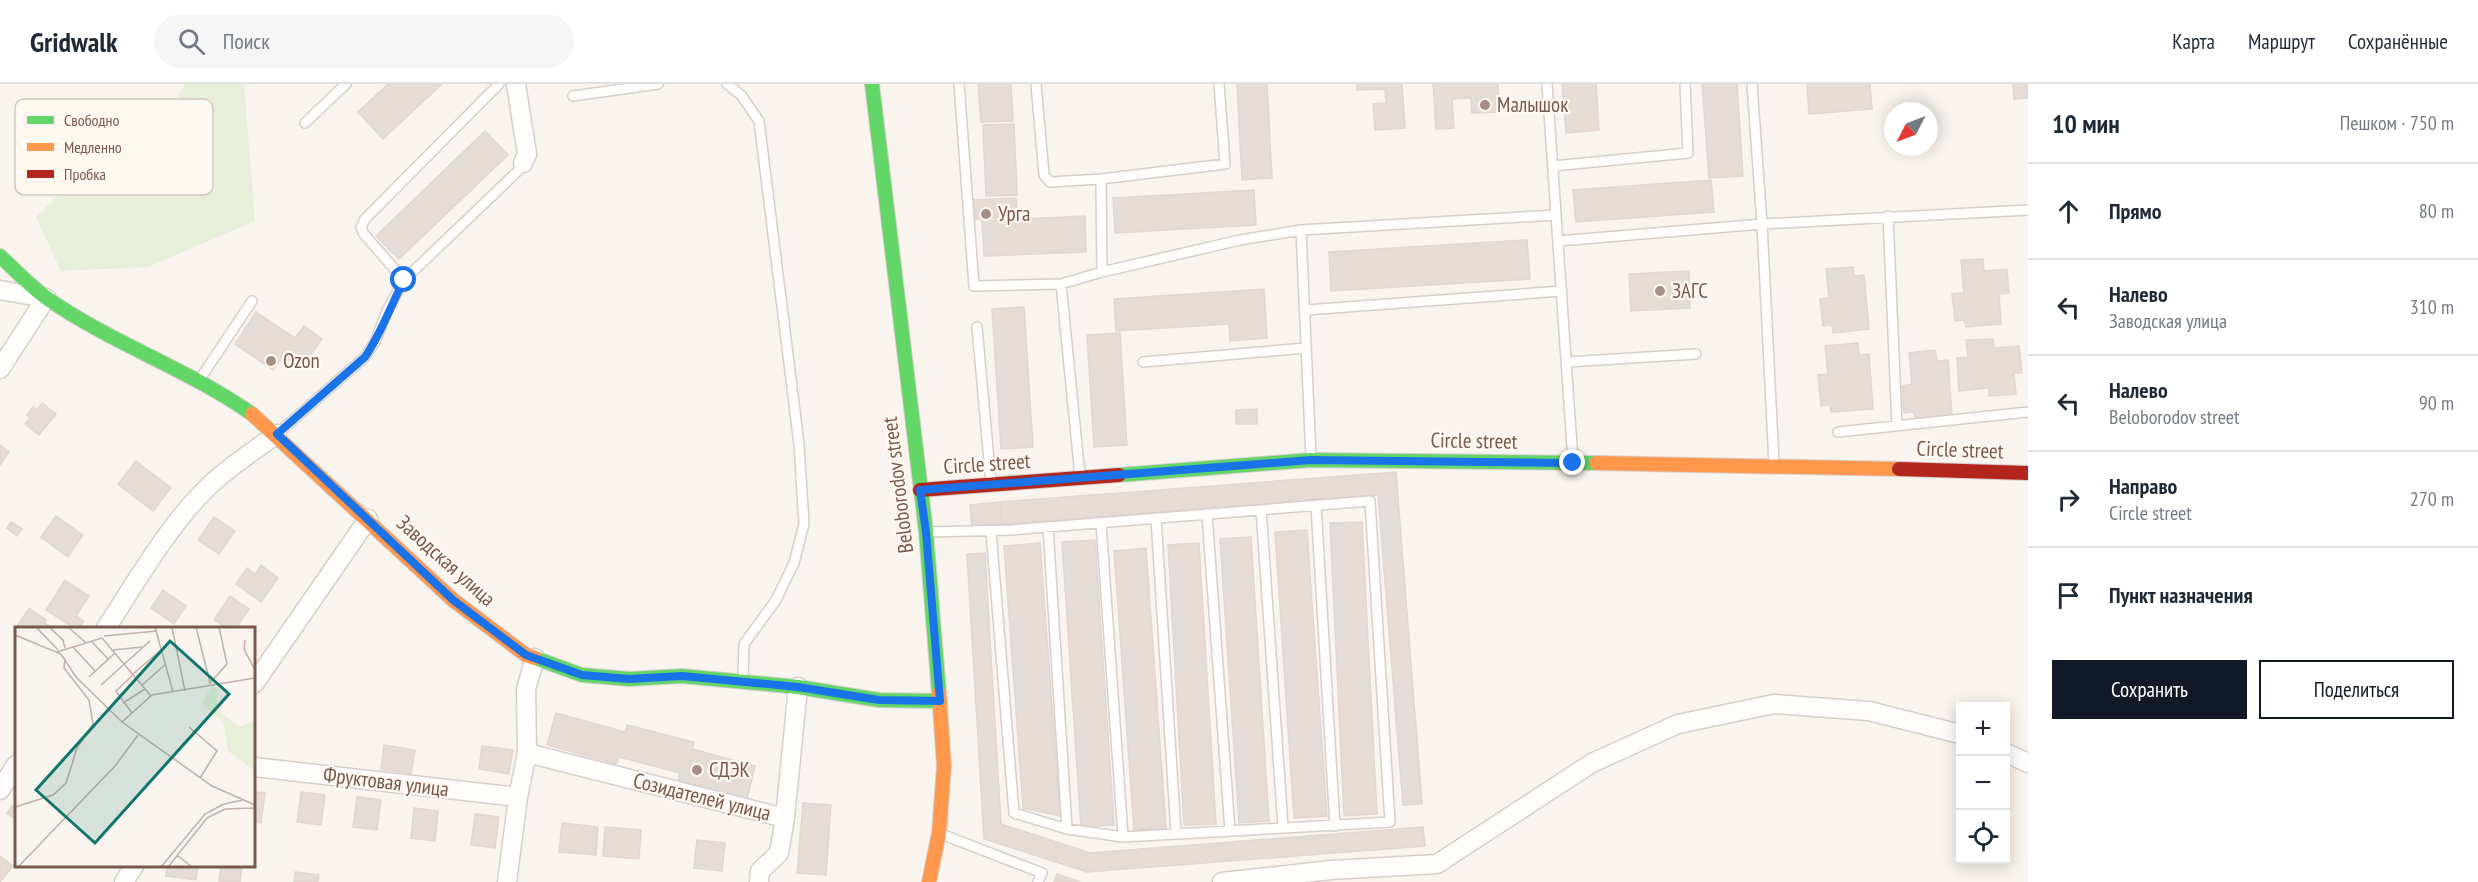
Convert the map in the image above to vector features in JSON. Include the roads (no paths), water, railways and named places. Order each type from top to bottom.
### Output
[{"type":"street","points":[[516,84],[527,154],[523,163]]},
{"type":"street","name":"Beloborodov street","points":[[872,84],[926,532],[940,701],[944,766],[939,833],[929,882]]},
{"type":"street","name":"Заводская улица","points":[[0,256],[46,298],[93,327],[200,381],[237,403],[277,434],[453,600],[526,655],[582,675],[629,679],[682,676],[798,687],[879,700],[940,701]]},
{"type":"street","points":[[0,290],[46,298],[0,369]]},
{"type":"street","points":[[107,627],[169,535],[199,496],[222,475],[277,434]]},
{"type":"street","name":"Circle street","points":[[920,490],[1311,460],[1774,465],[2028,473]]},
{"type":"street","points":[[255,683],[368,519]]},
{"type":"street","points":[[507,882],[518,798],[527,753],[526,689],[535,658]]},
{"type":"street","name":"Созидателей улица","points":[[527,753],[785,818],[798,687]]},
{"type":"street","points":[[1222,882],[1331,870],[1437,864],[1592,763],[1678,724],[1763,706],[1774,704],[1869,711],[1956,733]]},
{"type":"street","points":[[2010,755],[2028,763]]},
{"type":"street","points":[[0,789],[15,766]]},
{"type":"street","name":"Фруктовая улица","points":[[255,767],[518,798]]},
{"type":"street","points":[[759,882],[760,871],[779,853],[785,818]]},
{"type":"street","points":[[124,882],[133,867]]},
{"type":"lane","points":[[305,123],[346,84]]},
{"type":"lane","points":[[404,280],[363,233],[362,227],[365,219],[499,84]]},
{"type":"lane","points":[[573,96],[658,84]]},
{"type":"lane","points":[[727,84],[741,95],[759,121],[799,444],[804,524],[794,563],[781,591],[744,645],[743,683]]},
{"type":"lane","points":[[959,84],[974,286],[1061,284],[1102,272],[1240,240],[1301,230],[1556,215]]},
{"type":"lane","points":[[1036,84],[1044,175],[1050,182],[1101,179],[1225,164],[1219,84]]},
{"type":"lane","points":[[1548,84],[1573,463]]},
{"type":"lane","points":[[1553,166],[1688,153],[1685,84]]},
{"type":"lane","points":[[1752,84],[1762,224],[1774,465]]},
{"type":"lane","points":[[277,434],[365,357],[375,342],[387,311],[404,280],[519,170],[523,163]]},
{"type":"lane","points":[[1101,179],[1102,272]]},
{"type":"lane","points":[[1558,241],[1762,224],[2028,210]]},
{"type":"lane","points":[[1888,216],[1897,425]]},
{"type":"lane","points":[[1301,230],[1311,460]]},
{"type":"lane","points":[[1061,284],[1080,478]]},
{"type":"lane","points":[[1305,310],[1562,291]]},
{"type":"lane","points":[[200,381],[252,301]]},
{"type":"lane","points":[[977,327],[991,485]]},
{"type":"lane","points":[[1143,362],[1306,348]]},
{"type":"lane","points":[[1567,362],[1696,354]]},
{"type":"lane","points":[[1838,432],[2028,411]]},
{"type":"lane","points":[[926,532],[991,531],[1370,501],[1390,822],[1335,826],[1283,826],[1123,837],[1067,829],[1014,813],[991,531]]},
{"type":"lane","points":[[1316,506],[1335,826]]},
{"type":"lane","points":[[1261,510],[1283,826]]},
{"type":"lane","points":[[1208,514],[1230,831]]},
{"type":"lane","points":[[1156,519],[1176,833]]},
{"type":"lane","points":[[1101,523],[1123,837]]},
{"type":"lane","points":[[1048,527],[1067,829]]},
{"type":"lane","points":[[939,833],[1042,873],[1038,882]]},
{"type":"place","name":"Малышок","points":[[1485,105]]},
{"type":"place","name":"Урга","points":[[986,214]]},
{"type":"place","name":"ЗАГС","points":[[1660,291]]},
{"type":"place","name":"Ozon","points":[[271,361]]},
{"type":"place","name":"СДЭК","points":[[697,770]]}]
